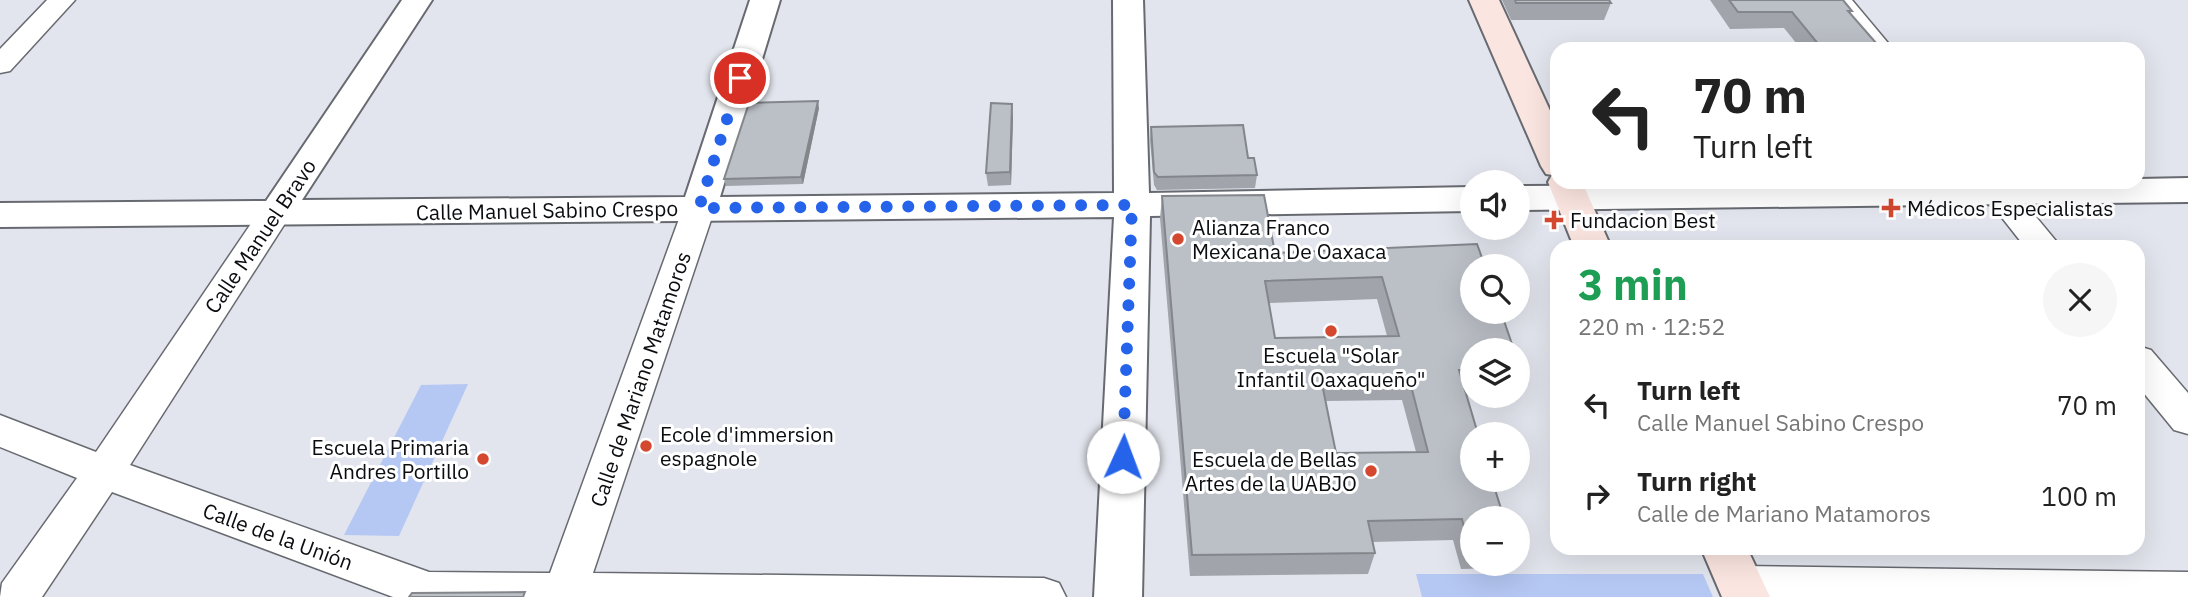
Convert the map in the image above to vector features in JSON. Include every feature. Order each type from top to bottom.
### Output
[{"type":"main road","points":[[1484,0],[1550,150]]},
{"type":"main road","points":[[1567,189],[1590,240]]},
{"type":"street","points":[[0,65],[62,0]]},
{"type":"street","name":"Calle Manuel Bravo","points":[[17,597],[104,472],[417,0]]},
{"type":"street","name":"Calle de Mariano Matamoros","points":[[564,594],[699,208],[765,0]]},
{"type":"street","points":[[1118,597],[1132,205],[1128,0]]},
{"type":"street","points":[[1838,0],[1873,42]]},
{"type":"street","points":[[1530,194],[1550,187]]},
{"type":"street","points":[[1996,189],[2038,240]]},
{"type":"street","points":[[2139,189],[2188,190]]},
{"type":"street","name":"Calle Manuel Sabino Crespo","points":[[0,215],[1132,205],[1460,199]]},
{"type":"street","points":[[2145,368],[2188,419]]},
{"type":"street","name":"Calle de la Unión","points":[[0,430],[104,472],[429,592],[1044,597]]},
{"type":"street","points":[[1737,577],[2188,591]]},
{"type":"shaded area","points":[[468,384],[399,536],[344,535],[421,385]]},
{"type":"shaded area","points":[[1416,574],[1703,574],[1713,597],[1422,597]]},
{"type":"building","points":[[1515,0],[1609,0],[1611,3],[1516,3]]},
{"type":"building","points":[[1729,0],[1843,0],[1852,11],[1848,11],[1875,42],[1817,42],[1792,12],[1738,12]]},
{"type":"building","points":[[818,101],[801,177],[724,179],[749,103]]},
{"type":"building","points":[[991,103],[1012,104],[1010,172],[986,173]]},
{"type":"building","points":[[1243,125],[1248,158],[1254,158],[1257,175],[1158,177],[1154,172],[1151,127]]},
{"type":"building","points":[[1264,195],[1275,253],[1477,244],[1481,254],[1460,254],[1460,324],[1505,324],[1510,338],[1460,338],[1460,408],[1470,408],[1474,422],[1460,422],[1460,492],[1496,492],[1500,506],[1460,506],[1460,519],[1368,521],[1375,553],[1192,555],[1162,196]],"holes":[[[1382,277],[1399,336],[1275,338],[1265,281]],[[1409,378],[1428,452],[1336,453],[1321,379]]]},
{"type":"building","points":[[525,592],[523,597],[409,597],[412,593]]},
{"type":"place","name":"Médicos Especialistas","points":[[1891,208]]},
{"type":"place","name":"Fundacion Best","points":[[1554,220]]},
{"type":"place","name":"Alianza Franco Mexicana De Oaxaca","points":[[1178,239]]},
{"type":"place","name":"Escuela \"Solar Infantil Oaxaqueño\"","points":[[1331,331]]},
{"type":"place","name":"Ecole d'immersion espagnole","points":[[646,446]]},
{"type":"place","name":"Escuela Primaria Andres Portillo","points":[[483,459]]},
{"type":"place","name":"Escuela de Bellas Artes de la UABJO","points":[[1371,471]]},
{"type":"route","points":[[740,78],[699,208],[1132,205],[1123,457]]}]
